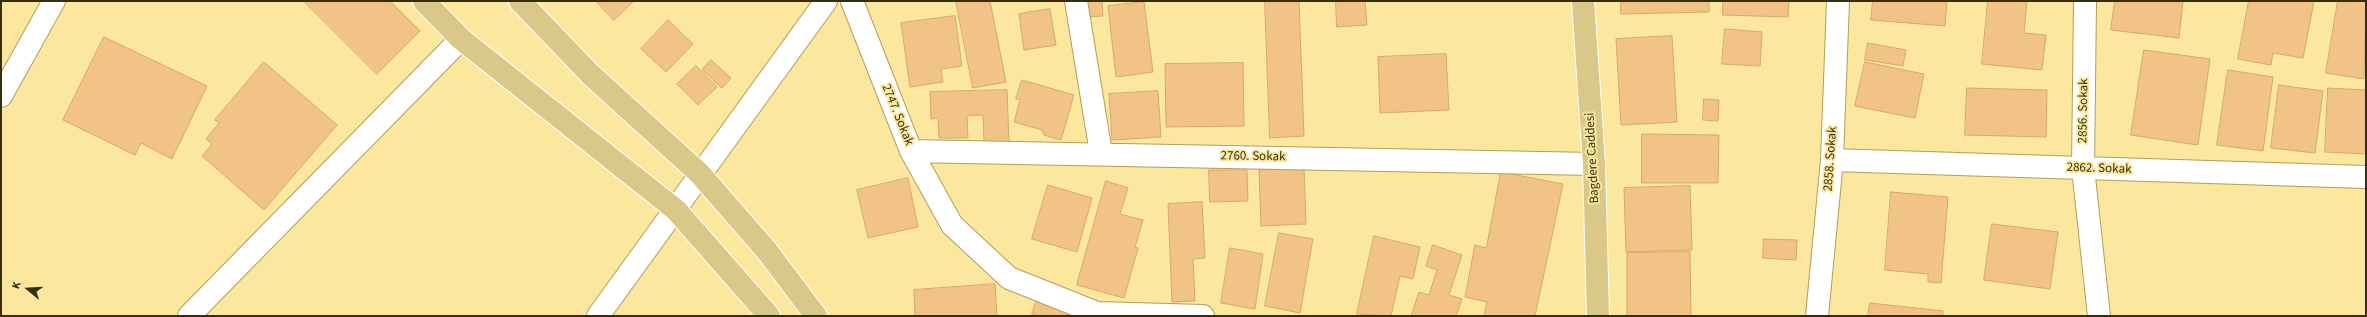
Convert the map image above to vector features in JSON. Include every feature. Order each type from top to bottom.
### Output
[{"type":"main road","points":[[424,1],[461,39],[676,210],[769,316]]},
{"type":"main road","points":[[520,1],[590,74],[700,174],[767,251],[816,316]]},
{"type":"main road","name":"Bagdere Caddesi","points":[[1583,1],[1594,164],[1598,316]]},
{"type":"street","points":[[1,96],[54,1]]},
{"type":"street","points":[[598,316],[826,1]]},
{"type":"street","name":"2747. Sokak","points":[[852,1],[911,151],[952,225],[1010,278],[1097,314]]},
{"type":"street","points":[[1076,1],[1101,153]]},
{"type":"street","name":"2858. Sokak","points":[[1818,316],[1832,160],[1838,1]]},
{"type":"street","name":"2856. Sokak","points":[[2085,1],[2083,168],[2099,316]]},
{"type":"street","points":[[189,316],[461,39]]},
{"type":"street","name":"2760. Sokak","points":[[911,151],[1101,153],[1594,164]]},
{"type":"street","name":"2862. Sokak","points":[[1832,160],[2366,177]]},
{"type":"street","points":[[1097,314],[1203,316]]},
{"type":"building","points":[[304,1],[390,1],[420,31],[377,74]]},
{"type":"building","points":[[596,1],[634,1],[614,20]]},
{"type":"building","points":[[956,1],[990,1],[1006,82],[973,88]]},
{"type":"building","points":[[1084,1],[1102,1],[1103,16],[1085,17]]},
{"type":"building","points":[[1265,1],[1299,1],[1304,136],[1270,138]]},
{"type":"building","points":[[1336,1],[1365,1],[1367,25],[1337,27]]},
{"type":"building","points":[[1621,1],[1709,1],[1709,12],[1621,14]]},
{"type":"building","points":[[1723,1],[1789,1],[1788,17],[1723,15]]},
{"type":"building","points":[[1873,1],[1947,1],[1945,26],[1871,20]]},
{"type":"building","points":[[1988,1],[2027,1],[2024,33],[2046,35],[2042,70],[1982,64]]},
{"type":"building","points":[[2115,1],[2183,1],[2179,38],[2111,30]]},
{"type":"building","points":[[2249,1],[2314,1],[2303,58],[2273,53],[2271,65],[2238,59]]},
{"type":"building","points":[[2338,1],[2366,1],[2364,79],[2326,73]]},
{"type":"building","points":[[1144,2],[1153,72],[1116,77],[1108,6]]},
{"type":"building","points":[[1050,9],[1056,45],[1024,50],[1019,14]]},
{"type":"building","points":[[955,16],[962,66],[941,69],[943,82],[910,87],[901,23]]},
{"type":"building","points":[[668,20],[693,44],[666,72],[641,49]]},
{"type":"building","points":[[1725,29],[1762,32],[1760,66],[1722,64]]},
{"type":"building","points":[[1672,36],[1677,122],[1621,125],[1616,39]]},
{"type":"building","points":[[104,37],[207,86],[172,159],[141,143],[135,155],[63,120]]},
{"type":"building","points":[[1868,43],[1906,50],[1903,66],[1865,60]]},
{"type":"building","points":[[2144,50],[2210,59],[2198,145],[2131,135]]},
{"type":"building","points":[[1446,54],[1449,110],[1380,113],[1378,57]]},
{"type":"building","points":[[711,60],[731,78],[722,88],[702,70]]},
{"type":"building","points":[[264,62],[337,125],[264,210],[202,156],[212,144],[206,139],[219,123],[215,120]]},
{"type":"building","points":[[1865,62],[1924,74],[1915,118],[1855,106]]},
{"type":"building","points":[[1243,63],[1244,126],[1166,127],[1165,64]]},
{"type":"building","points":[[696,66],[717,87],[698,105],[677,84]]},
{"type":"building","points":[[2228,70],[2273,77],[2263,151],[2217,145]]},
{"type":"building","points":[[1022,80],[1074,95],[1061,140],[1044,135],[1042,130],[1014,122],[1020,100],[1016,99]]},
{"type":"building","points":[[2279,85],[2323,91],[2315,153],[2271,148]]},
{"type":"building","points":[[1967,88],[2047,90],[2046,137],[1965,135]]},
{"type":"building","points":[[2328,88],[2366,90],[2366,154],[2325,152]]},
{"type":"building","points":[[1007,90],[1009,142],[984,143],[983,115],[967,116],[968,138],[939,138],[938,118],[931,119],[930,92]]},
{"type":"building","points":[[1158,91],[1161,137],[1112,140],[1109,94]]},
{"type":"building","points":[[1704,99],[1719,100],[1718,121],[1703,120]]},
{"type":"building","points":[[1642,134],[1719,135],[1718,183],[1642,183]]},
{"type":"building","points":[[1304,168],[1306,224],[1261,226],[1259,170]]},
{"type":"building","points":[[1209,170],[1247,170],[1248,201],[1210,202]]},
{"type":"building","points":[[1501,172],[1563,184],[1535,316],[1484,316],[1487,302],[1465,297],[1475,245],[1486,248]]},
{"type":"building","points":[[908,178],[918,227],[868,238],[857,190]]},
{"type":"building","points":[[1106,181],[1128,188],[1120,214],[1143,220],[1135,247],[1138,248],[1124,298],[1077,285]]},
{"type":"building","points":[[1048,185],[1092,198],[1077,252],[1032,239]]},
{"type":"building","points":[[1690,186],[1692,250],[1626,252],[1624,188]]},
{"type":"building","points":[[1891,192],[1948,197],[1941,283],[1928,282],[1928,274],[1885,270]]},
{"type":"building","points":[[1202,202],[1205,258],[1193,259],[1195,301],[1172,302],[1168,204]]},
{"type":"building","points":[[1992,224],[2058,232],[2050,289],[1984,280]]},
{"type":"building","points":[[1279,233],[1313,239],[1300,313],[1265,306]]},
{"type":"building","points":[[1374,236],[1420,247],[1413,279],[1400,276],[1391,316],[1357,314]]},
{"type":"building","points":[[1764,239],[1797,240],[1796,260],[1763,258]]},
{"type":"building","points":[[1433,245],[1462,255],[1449,295],[1462,299],[1456,316],[1411,316],[1419,292],[1429,295],[1437,270],[1426,266]]},
{"type":"building","points":[[1230,248],[1263,254],[1255,309],[1221,303]]},
{"type":"building","points":[[1690,252],[1691,316],[1627,316],[1627,253]]},
{"type":"building","points":[[995,284],[997,316],[915,316],[914,290]]},
{"type":"building","points":[[1037,299],[1082,316],[1032,315]]},
{"type":"building","points":[[1870,303],[1943,311],[1943,316],[1868,316]]}]
